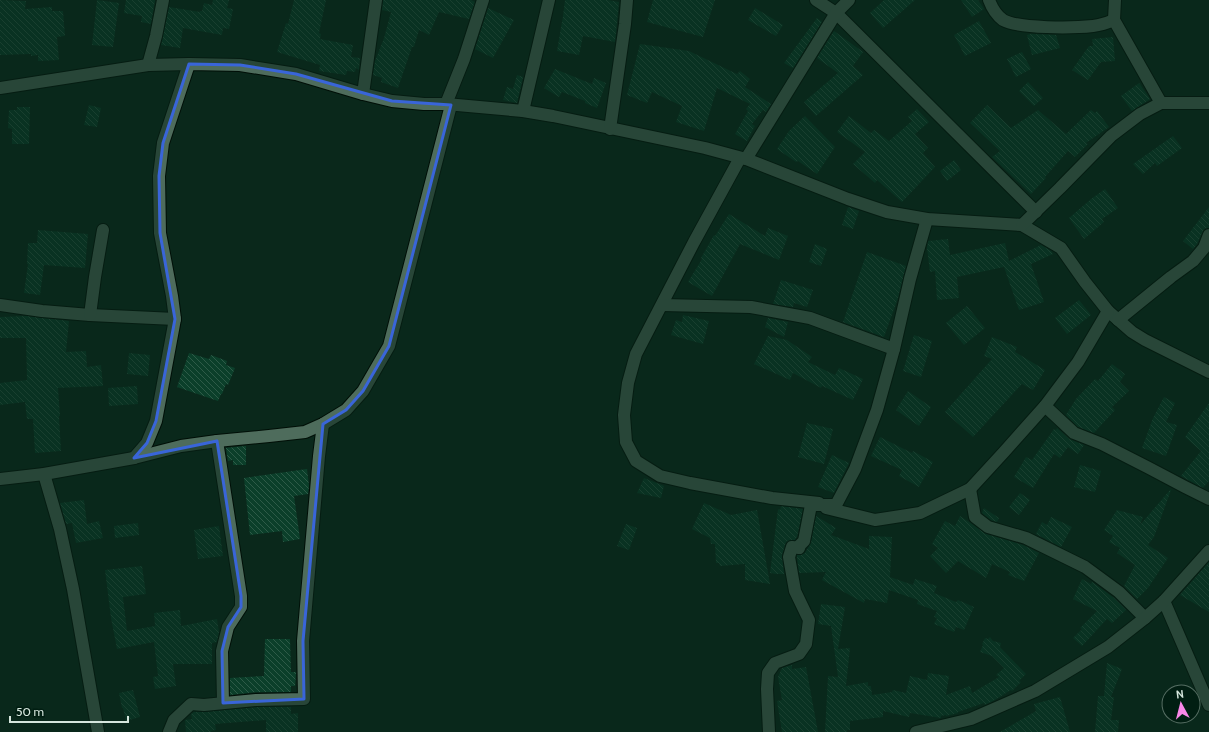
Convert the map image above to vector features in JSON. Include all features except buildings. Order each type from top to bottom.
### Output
[{"type":"street","points":[[148,65],[156,36],[163,0]]},
{"type":"street","points":[[363,94],[376,0]]},
{"type":"street","points":[[0,479],[44,474],[134,458],[181,446],[305,432],[324,424],[346,410],[363,390],[389,346],[448,104],[483,0]]},
{"type":"street","points":[[523,111],[549,0]]},
{"type":"street","points":[[610,129],[628,0]]},
{"type":"street","points":[[816,0],[836,12],[1036,212]]},
{"type":"street","points":[[836,505],[772,498],[660,476],[636,461],[626,442],[624,415],[628,383],[636,354],[694,242],[743,158],[836,12],[849,0]]},
{"type":"street","points":[[989,0],[993,11],[1002,19],[1012,24],[1070,27],[1093,26],[1114,20]]},
{"type":"street","points":[[1115,0],[1114,20],[1161,102]]},
{"type":"street","points":[[134,458],[147,443],[156,420],[175,319],[160,232],[158,176],[163,143],[189,64]]},
{"type":"street","points":[[0,88],[148,65],[240,65],[296,74],[392,101],[424,104],[448,104],[523,111],[705,148],[743,158],[848,199],[887,212],[927,219],[1022,225],[1061,248],[1108,311],[1132,332],[1209,372]]},
{"type":"street","points":[[1022,225],[1111,136],[1140,114],[1161,102],[1209,103]]},
{"type":"street","points":[[836,505],[855,469],[874,418],[894,349],[910,278],[927,219]]},
{"type":"street","points":[[90,315],[103,230]]},
{"type":"street","points":[[1118,320],[1193,261],[1204,248],[1209,235]]},
{"type":"street","points":[[0,305],[42,312],[175,319]]},
{"type":"street","points":[[662,305],[752,308],[810,318],[894,349]]},
{"type":"street","points":[[811,505],[875,520],[920,513],[970,489],[1045,406],[1078,362],[1108,311]]},
{"type":"street","points":[[1045,406],[1074,433],[1129,458],[1209,499]]},
{"type":"street","points":[[169,732],[174,720],[191,704],[204,705],[256,700],[304,699],[303,640],[319,456],[324,424]]},
{"type":"street","points":[[217,441],[241,596],[241,607],[228,627],[222,651],[223,703]]},
{"type":"street","points":[[44,474],[60,529],[73,588],[98,732]]},
{"type":"street","points":[[970,489],[975,517],[988,527],[1026,538],[1085,567],[1119,592],[1145,618]]},
{"type":"street","points":[[811,505],[836,505]]},
{"type":"street","points":[[769,732],[767,689],[768,673],[775,663],[798,654],[806,644],[808,620],[795,591],[789,557],[792,548],[799,548],[804,541],[811,505]]},
{"type":"street","points":[[916,732],[971,719],[1035,691],[1108,647],[1164,601],[1209,551]]},
{"type":"street","points":[[1164,601],[1209,705]]},
{"type":"highlighted area","points":[[189,64],[240,65],[296,74],[392,101],[451,105],[389,346],[363,391],[346,410],[323,424],[303,641],[304,699],[223,703],[222,651],[228,627],[241,607],[241,596],[217,441],[134,458],[147,443],[156,421],[175,319],[160,233],[159,176],[163,143]]}]
